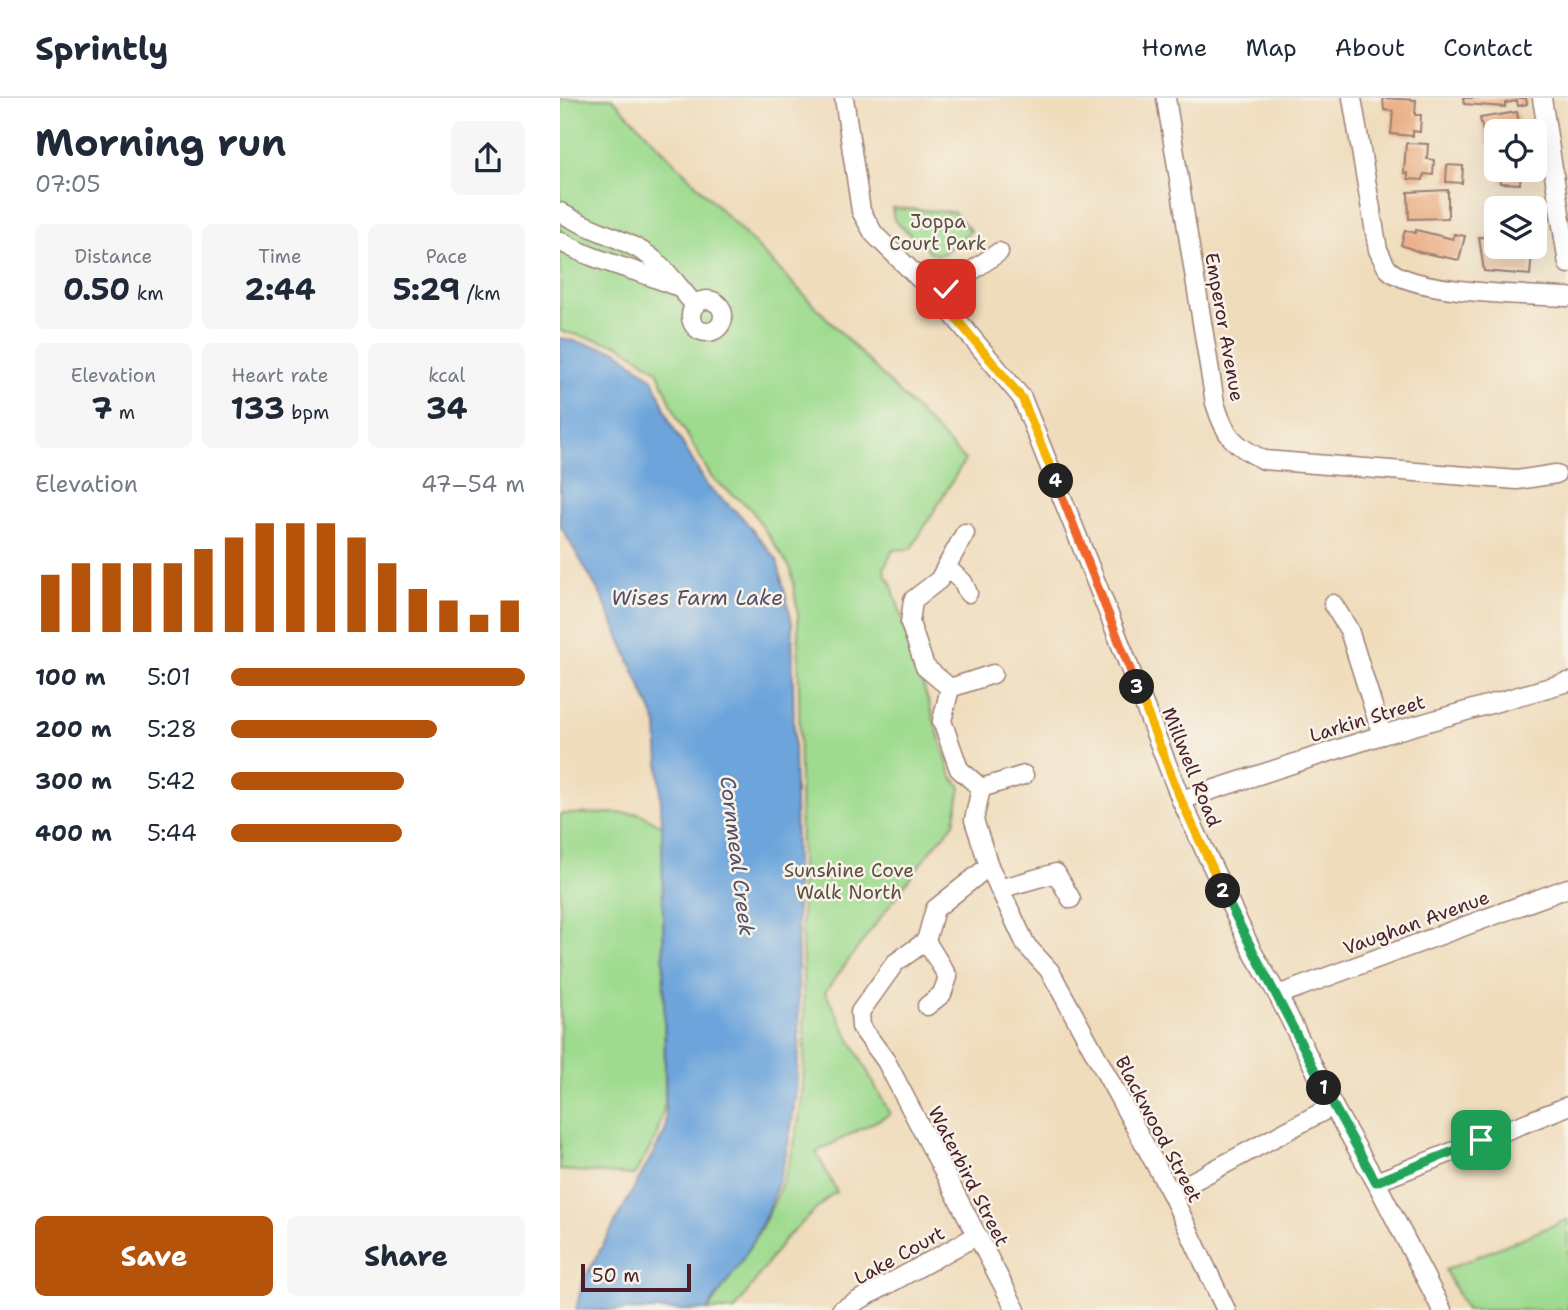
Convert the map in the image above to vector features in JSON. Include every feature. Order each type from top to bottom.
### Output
[{"type":"street","name":"Millwell Road","points":[[844,98],[862,211],[874,234],[939,298],[1022,398],[1111,617],[1181,800],[1253,953],[1278,995],[1333,1106],[1376,1182],[1442,1310]]},
{"type":"street","name":"Emperor Avenue","points":[[1166,98],[1215,403],[1222,425],[1231,440],[1243,450],[1265,460],[1517,480],[1556,474]]},
{"type":"street","points":[[1352,98],[1378,250],[1388,269],[1409,281],[1475,292],[1568,297]]},
{"type":"street","points":[[1542,98],[1568,264]]},
{"type":"street","points":[[560,212],[578,223],[644,252],[659,264],[695,305]]},
{"type":"street","points":[[560,241],[604,262],[640,271],[677,286]]},
{"type":"street","points":[[939,298],[946,289],[999,252]]},
{"type":"street","points":[[950,688],[925,667],[911,624],[912,600],[939,580],[965,533]]},
{"type":"street","points":[[946,568],[963,582],[968,593]]},
{"type":"street","points":[[1333,604],[1349,630],[1382,735]]},
{"type":"street","points":[[950,688],[993,674]]},
{"type":"street","name":"Larkin Street","points":[[1181,800],[1382,735],[1568,682]]},
{"type":"street","points":[[950,688],[942,721],[959,769],[981,788],[1024,775]]},
{"type":"street","name":"Blackwood Street","points":[[981,788],[974,820],[999,889],[1026,945],[1050,971],[1171,1193],[1222,1308]]},
{"type":"street","points":[[927,1006],[942,994],[948,977],[926,941],[935,909],[989,866]]},
{"type":"street","points":[[999,889],[1056,873],[1071,899]]},
{"type":"street","name":"Vaughan Avenue","points":[[1278,995],[1568,888]]},
{"type":"street","name":"Waterbird Street","points":[[926,941],[895,963],[860,1012],[861,1027],[887,1061],[1016,1310]]},
{"type":"street","points":[[1171,1193],[1333,1106]]},
{"type":"street","points":[[1376,1182],[1568,1106]]},
{"type":"street","name":"Lake Court","points":[[841,1310],[976,1236]]},
{"type":"green space","name":"Sunshine Cove Walk North","points":[[560,98],[612,98],[965,460],[911,549],[893,550],[884,568],[952,777],[961,787],[954,823],[825,992],[890,1114],[816,1152],[837,1192],[783,1241],[735,1310],[708,1310],[756,1236],[776,1198],[791,1156],[804,1074],[798,615],[791,569],[750,508],[712,478],[678,419],[657,370],[619,345],[560,331]]},
{"type":"green space","name":"Joppa Court Park","points":[[892,208],[954,212],[971,231],[939,255],[930,252],[894,220]]},
{"type":"green space","points":[[639,813],[662,826],[665,1103],[656,1138],[634,1175],[560,1170],[560,814]]},
{"type":"green space","points":[[1568,1219],[1568,1310],[1466,1310],[1445,1270]]},
{"type":"water","name":"Wises Farm Lake","points":[[560,338],[617,351],[653,379],[671,424],[708,487],[741,516],[777,560],[792,623],[799,1034],[796,1092],[780,1177],[759,1231],[707,1310],[576,1310],[582,1283],[666,1130],[662,826],[657,724],[602,597],[560,525]]},
{"type":"building","points":[[1383,98],[1416,100],[1415,115],[1421,115],[1420,132],[1413,131],[1413,136],[1391,134],[1393,111],[1384,110]]},
{"type":"building","points":[[1463,98],[1526,98],[1527,104],[1518,106],[1517,101],[1505,103],[1505,107],[1464,104]]},
{"type":"building","points":[[1517,112],[1518,119],[1484,119],[1484,136],[1480,118]]},
{"type":"building","points":[[1406,143],[1428,144],[1427,159],[1434,160],[1433,175],[1424,174],[1423,180],[1408,179],[1408,173],[1404,173]]},
{"type":"building","points":[[1447,165],[1463,166],[1462,183],[1446,182]]},
{"type":"building","points":[[1448,190],[1448,218],[1409,219],[1408,192]]},
{"type":"building","points":[[1405,230],[1453,239],[1454,234],[1465,236],[1459,260],[1419,252],[1401,245]]},
{"type":"building","points":[[1479,237],[1484,237],[1484,259],[1531,259],[1530,275],[1484,271]]},
{"type":"route","points":[[946,289],[939,298],[1022,398],[1111,617],[1181,800],[1253,953],[1278,995],[1333,1106],[1376,1182],[1481,1140]]},
{"type":"water label","name":"Cornmeal Creek","points":[[737,856]]}]
